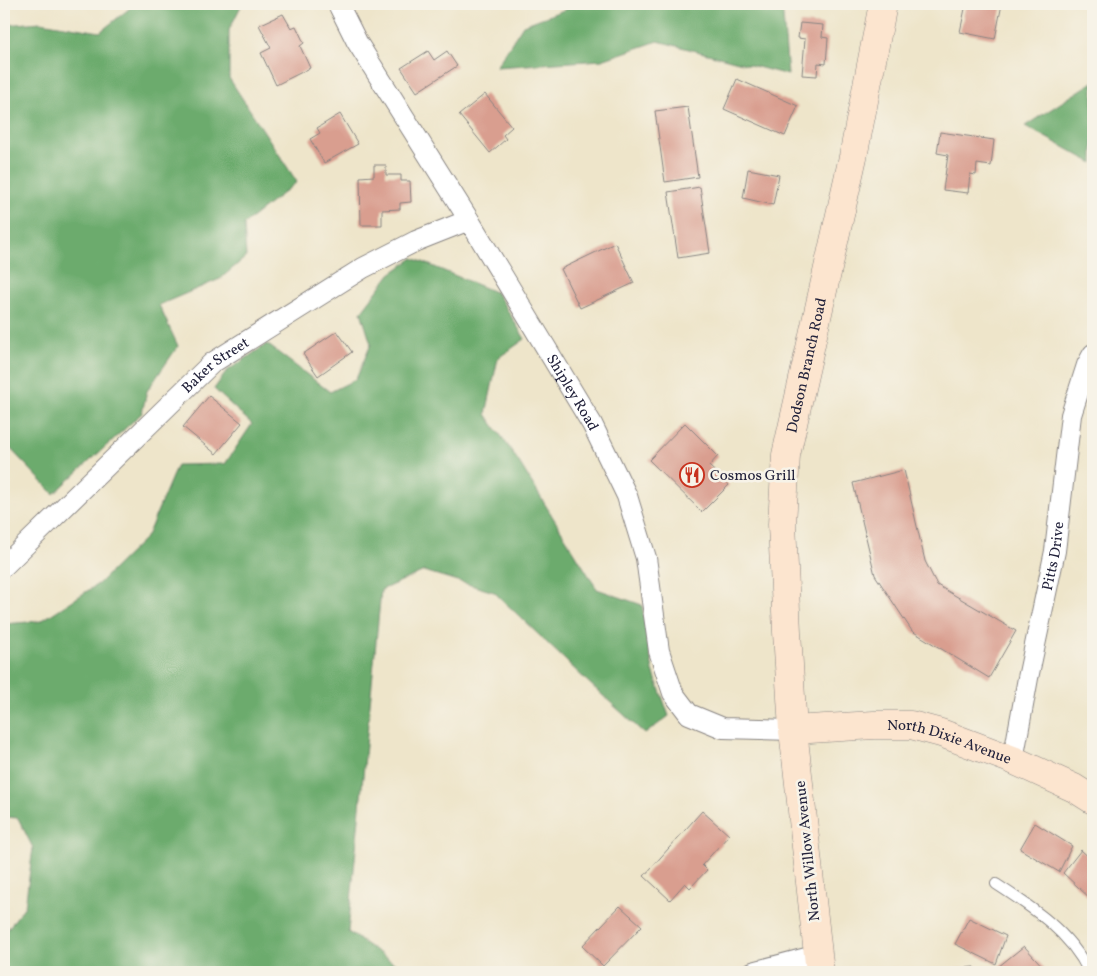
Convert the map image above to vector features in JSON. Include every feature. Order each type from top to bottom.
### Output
[{"type":"main road","name":"Dodson Branch Road","points":[[794,730],[782,524],[786,455],[853,157],[883,4]]},
{"type":"main road","name":"North Dixie Avenue","points":[[794,730],[874,725],[911,725],[941,733],[1013,760],[1074,788],[1093,800]]},
{"type":"main road","name":"North Willow Avenue","points":[[794,730],[819,964]]},
{"type":"street","name":"Shipley Road","points":[[338,4],[357,42],[469,220],[592,424],[627,496],[646,558],[659,651],[673,693],[689,714],[723,728],[794,730]]},
{"type":"street","name":"Baker Street","points":[[4,566],[212,364],[363,268],[416,241],[469,220]]},
{"type":"street","name":"Pitts Drive","points":[[1013,760],[1028,678],[1055,552],[1071,415],[1087,364],[1093,354]]},
{"type":"street","points":[[753,972],[819,964]]},
{"type":"lane","points":[[996,884],[1032,908],[1063,934],[1089,972]]},
{"type":"green space","points":[[135,4],[242,4],[229,30],[229,78],[297,182],[244,224],[246,257],[220,279],[159,305],[178,346],[147,391],[142,413],[54,494],[4,442],[4,25],[41,22],[100,32]]},
{"type":"green space","points":[[580,4],[782,4],[788,75],[658,41],[602,60],[496,67],[523,25]]},
{"type":"green space","points":[[1093,82],[1093,163],[1025,126]]},
{"type":"green space","points":[[413,258],[497,293],[525,339],[498,358],[486,414],[519,462],[597,589],[642,605],[653,671],[669,716],[645,734],[494,592],[424,571],[381,590],[348,932],[400,967],[403,972],[4,972],[4,934],[25,906],[33,848],[18,818],[4,817],[4,624],[41,621],[98,584],[147,536],[177,465],[225,464],[252,424],[214,389],[227,371],[267,344],[330,392],[356,379],[371,344],[361,312],[390,274]]},
{"type":"building","points":[[966,4],[1002,4],[995,39],[960,32]]},
{"type":"building","points":[[283,14],[291,28],[296,26],[304,43],[300,46],[310,68],[276,85],[261,53],[271,48],[259,25]]},
{"type":"building","points":[[800,23],[823,25],[822,37],[828,38],[826,64],[818,63],[817,76],[802,75],[805,39],[798,38]]},
{"type":"building","points":[[428,51],[434,60],[447,51],[457,66],[417,92],[401,68]]},
{"type":"building","points":[[737,79],[798,106],[785,136],[724,109]]},
{"type":"building","points":[[485,94],[512,127],[503,135],[506,139],[490,153],[459,115]]},
{"type":"building","points":[[688,107],[698,177],[665,182],[655,111]]},
{"type":"building","points":[[340,114],[358,144],[324,163],[310,139],[320,133],[317,128]]},
{"type":"building","points":[[940,132],[994,140],[991,166],[977,164],[976,175],[970,174],[968,193],[943,190],[948,155],[937,153]]},
{"type":"building","points":[[374,165],[386,165],[386,175],[401,175],[401,181],[410,181],[411,202],[400,203],[400,209],[382,210],[382,225],[361,225],[360,177],[374,176]]},
{"type":"building","points":[[748,169],[779,175],[773,205],[743,198]]},
{"type":"building","points":[[700,187],[710,253],[678,258],[668,192]]},
{"type":"building","points":[[615,243],[634,283],[580,308],[561,269]]},
{"type":"building","points":[[337,331],[352,352],[318,376],[303,354]]},
{"type":"building","points":[[209,396],[242,423],[216,454],[183,427]]},
{"type":"building","name":"Cosmos Grill","points":[[685,423],[718,456],[709,466],[729,485],[702,512],[649,460]]},
{"type":"building","points":[[904,470],[925,561],[937,585],[1016,631],[989,678],[912,631],[875,575],[853,483]]},
{"type":"building","points":[[702,811],[729,835],[702,865],[707,870],[690,888],[685,883],[670,900],[644,876]]},
{"type":"building","points":[[1035,823],[1072,846],[1059,872],[1020,849]]},
{"type":"building","points":[[1081,850],[1093,861],[1093,901],[1063,873]]},
{"type":"building","points":[[620,906],[642,926],[603,966],[582,946]]},
{"type":"building","points":[[969,918],[1006,936],[996,964],[955,944]]},
{"type":"building","points":[[1024,946],[1047,972],[1002,972],[998,967]]},
{"type":"building","points":[[974,967],[975,972],[930,972],[930,971]]},
{"type":"place","name":"Cosmos Grill","points":[[692,475]]}]
